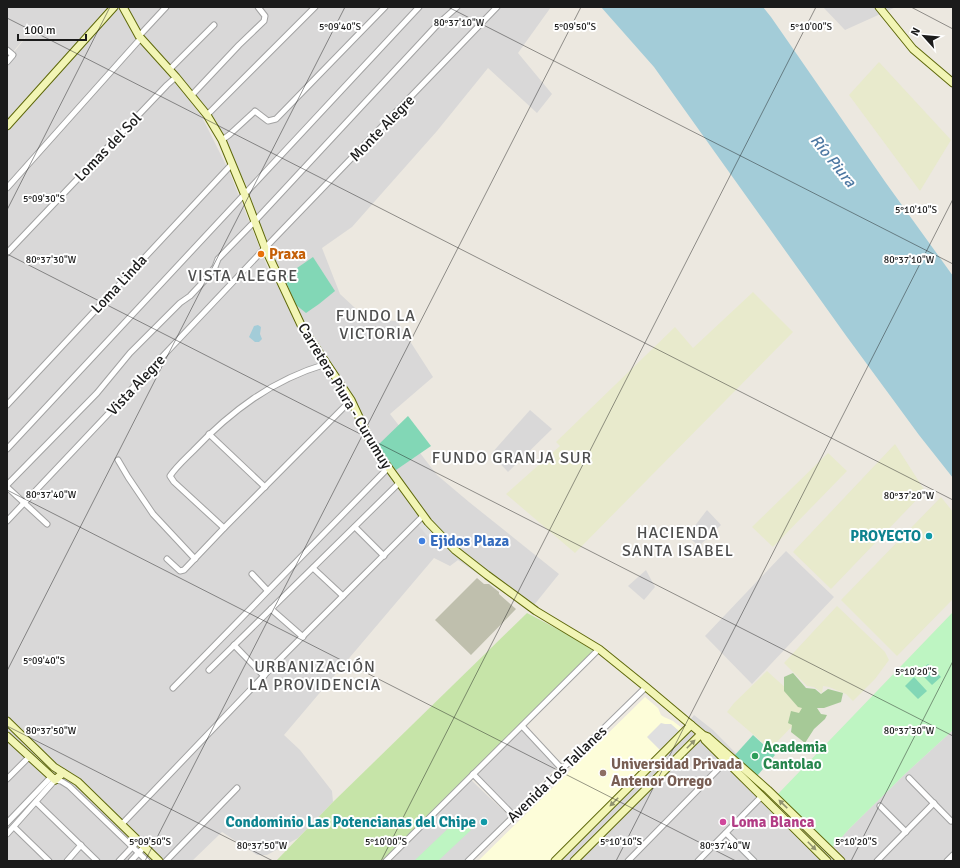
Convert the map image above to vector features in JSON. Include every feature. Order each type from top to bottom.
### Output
[{"type":"main road","points":[[7,126],[114,7]]},
{"type":"main road","name":"Carretera Piura - Curumuy","points":[[123,7],[140,37],[176,77],[207,115],[222,140],[265,248],[302,327],[351,400],[372,445],[423,516],[456,550],[487,575],[536,611],[599,649],[704,737]]},
{"type":"main road","points":[[879,7],[913,49],[953,83]]},
{"type":"main road","points":[[7,720],[54,767],[78,782],[158,861]]},
{"type":"main road","points":[[555,861],[691,725]]},
{"type":"main road","points":[[16,730],[8,738],[26,760],[53,779],[63,772]]},
{"type":"main road","points":[[576,860],[604,831],[704,737],[728,759],[773,795],[841,861]]},
{"type":"main road","points":[[728,759],[762,796],[827,861]]},
{"type":"main road","points":[[595,821],[604,831]]},
{"type":"street","points":[[7,188],[166,7]]},
{"type":"street","points":[[191,96],[264,21],[265,16],[258,7]]},
{"type":"street","points":[[207,115],[315,7]]},
{"type":"street","points":[[222,140],[256,111],[268,121],[276,119],[385,7]]},
{"type":"street","points":[[7,449],[419,7]]},
{"type":"street","points":[[47,524],[7,486],[97,393],[130,354],[180,303],[190,296],[215,267],[218,259],[438,24],[457,7]]},
{"type":"street","name":"Monte Alegre","points":[[265,248],[497,7]]},
{"type":"street","points":[[169,70],[214,25]]},
{"type":"street","points":[[7,50],[13,55],[7,62]]},
{"type":"street","name":"Lomas del Sol","points":[[7,253],[176,77]]},
{"type":"street","name":"Loma Linda","points":[[7,405],[232,164]]},
{"type":"street","name":"Vista Alegre","points":[[7,521],[265,248]]},
{"type":"street","points":[[224,528],[170,476],[227,418],[266,390],[292,375],[326,364]]},
{"type":"street","points":[[167,559],[182,571],[351,400]]},
{"type":"street","points":[[210,434],[265,487]]},
{"type":"street","points":[[118,460],[128,478],[154,514],[195,559]]},
{"type":"street","points":[[173,688],[267,590],[388,468]]},
{"type":"street","points":[[209,670],[399,483]]},
{"type":"street","points":[[122,824],[264,676],[423,516]]},
{"type":"street","points":[[356,527],[384,556]]},
{"type":"street","points":[[313,568],[343,596]]},
{"type":"street","points":[[252,574],[267,590]]},
{"type":"street","points":[[271,609],[303,637]]},
{"type":"street","points":[[234,645],[264,676]]},
{"type":"street","points":[[386,861],[599,649]]},
{"type":"street","name":"Avenida Los Tallanes","points":[[468,861],[646,687]]},
{"type":"street","points":[[522,726],[562,768]]},
{"type":"street","points":[[628,861],[728,759]]},
{"type":"street","points":[[7,779],[26,760]]},
{"type":"street","points":[[472,774],[514,816]]},
{"type":"street","points":[[909,778],[951,821]]},
{"type":"street","points":[[7,834],[36,802],[53,779]]},
{"type":"street","points":[[7,823],[45,784],[53,779],[61,781],[69,786],[147,861]]},
{"type":"street","points":[[166,861],[237,788]]},
{"type":"street","points":[[698,861],[762,796]]},
{"type":"street","points":[[36,802],[97,861]]},
{"type":"street","points":[[877,861],[934,803]]},
{"type":"street","points":[[880,806],[906,832]]},
{"type":"street","points":[[14,827],[49,861]]},
{"type":"street","points":[[726,833],[754,861]]},
{"type":"street","points":[[119,861],[138,841]]},
{"type":"street","points":[[67,861],[81,845]]},
{"type":"street","points":[[131,861],[144,847]]},
{"type":"street","points":[[947,861],[953,855]]},
{"type":"shaded area","points":[[7,7],[551,7],[518,53],[552,94],[537,113],[488,68],[437,131],[352,227],[322,248],[340,294],[368,320],[397,321],[433,377],[390,414],[437,475],[559,574],[530,610],[458,560],[450,566],[434,558],[284,735],[300,750],[332,791],[333,802],[298,838],[267,855],[257,855],[222,832],[192,861],[7,861],[7,61],[38,22],[7,59]],"holes":[[[141,38],[211,113],[248,189],[271,276],[229,171],[202,117],[177,82]]]},
{"type":"shaded area","points":[[823,7],[896,7],[845,30]]},
{"type":"shaded area","points":[[879,62],[951,140],[920,191],[849,95]]},
{"type":"shaded area","points":[[753,292],[793,332],[575,553],[506,494],[560,446],[556,442],[675,327],[693,348]]},
{"type":"shaded area","points":[[530,410],[552,429],[508,472],[491,454]]},
{"type":"shaded area","points":[[895,444],[925,491],[831,589],[793,552]]},
{"type":"shaded area","points":[[828,453],[847,471],[773,547],[752,527]]},
{"type":"shaded area","points":[[941,497],[953,512],[953,599],[897,656],[841,600]]},
{"type":"shaded area","points":[[707,510],[721,525],[699,546],[687,536]]},
{"type":"shaded area","points":[[423,520],[441,542],[436,546],[418,525]]},
{"type":"shaded area","points":[[786,551],[834,597],[752,684],[705,636]]},
{"type":"shaded area","points":[[646,570],[655,587],[644,600],[628,586]]},
{"type":"shaded area","points":[[477,578],[484,584],[489,584],[516,609],[471,655],[435,620]]},
{"type":"shaded area","points":[[837,606],[885,652],[889,660],[875,679],[853,701],[846,694],[829,687],[823,686],[822,693],[814,687],[807,686],[784,663]]},
{"type":"shaded area","points":[[767,671],[809,709],[770,749],[727,712],[734,703]]},
{"type":"shaded area","points":[[793,673],[806,688],[815,689],[821,694],[828,689],[843,693],[841,702],[824,708],[817,708],[821,714],[827,715],[825,719],[814,729],[805,743],[791,732],[792,725],[788,723],[791,711],[799,713],[802,708],[798,707],[784,691],[784,677]]},
{"type":"shaded area","name":"Universidad Privada Antenor Orrego","points":[[645,697],[658,708],[661,715],[673,721],[683,729],[549,861],[478,861]]},
{"type":"shaded area","points":[[694,715],[713,730],[777,795],[833,847],[849,829],[905,774],[953,730],[953,861],[549,861],[683,729]]},
{"type":"shaded area","points":[[661,723],[671,724],[679,731],[660,750],[647,737]]},
{"type":"shaded area","points":[[521,730],[557,767],[513,811],[477,775]]},
{"type":"shaded area","points":[[471,780],[509,816],[464,861],[391,861]]},
{"type":"green space","points":[[313,257],[335,291],[306,313],[296,305],[284,277]]},
{"type":"green space","points":[[408,416],[431,446],[396,470],[377,446]]},
{"type":"green space","points":[[953,612],[953,730],[905,774],[849,829],[833,847],[777,795]]},
{"type":"green space","points":[[527,613],[563,632],[594,651],[382,861],[276,861],[333,802]]},
{"type":"green space","points":[[928,664],[941,677],[932,685],[919,672]]},
{"type":"green space","points":[[914,677],[927,691],[918,699],[905,686]]},
{"type":"green space","name":"Academia Cantolao","points":[[753,735],[775,755],[757,776],[734,756]]},
{"type":"green space","points":[[459,818],[471,830],[438,861],[414,861]]},
{"type":"water","name":"Río Piura","points":[[601,7],[763,7],[771,17],[886,183],[953,276],[953,478],[919,435],[847,337],[654,67]]},
{"type":"water","points":[[258,325],[261,327],[260,334],[262,339],[259,342],[255,342],[249,337],[254,326]]},
{"type":"place","name":"Praxa","points":[[261,254]]},
{"type":"place","name":"PROYECTO","points":[[929,536]]},
{"type":"place","name":"Ejidos Plaza","points":[[422,541]]},
{"type":"place","name":"Academia Cantolao","points":[[755,756]]},
{"type":"place","name":"Universidad Privada Antenor Orrego","points":[[603,773]]},
{"type":"place","name":"Condominio Las Potencianas del Chipe","points":[[484,822]]},
{"type":"place","name":"Loma Blanca","points":[[723,822]]},
{"type":"district","name":"VISTA ALEGRE","points":[[243,276]]},
{"type":"district","name":"FUNDO LA VICTORIA","points":[[376,325]]},
{"type":"district","name":"FUNDO GRANJA SUR","points":[[512,458]]},
{"type":"district","name":"HACIENDA SANTA ISABEL","points":[[678,542]]},
{"type":"district","name":"URBANIZACIÓN LA PROVIDENCIA","points":[[315,676]]}]
